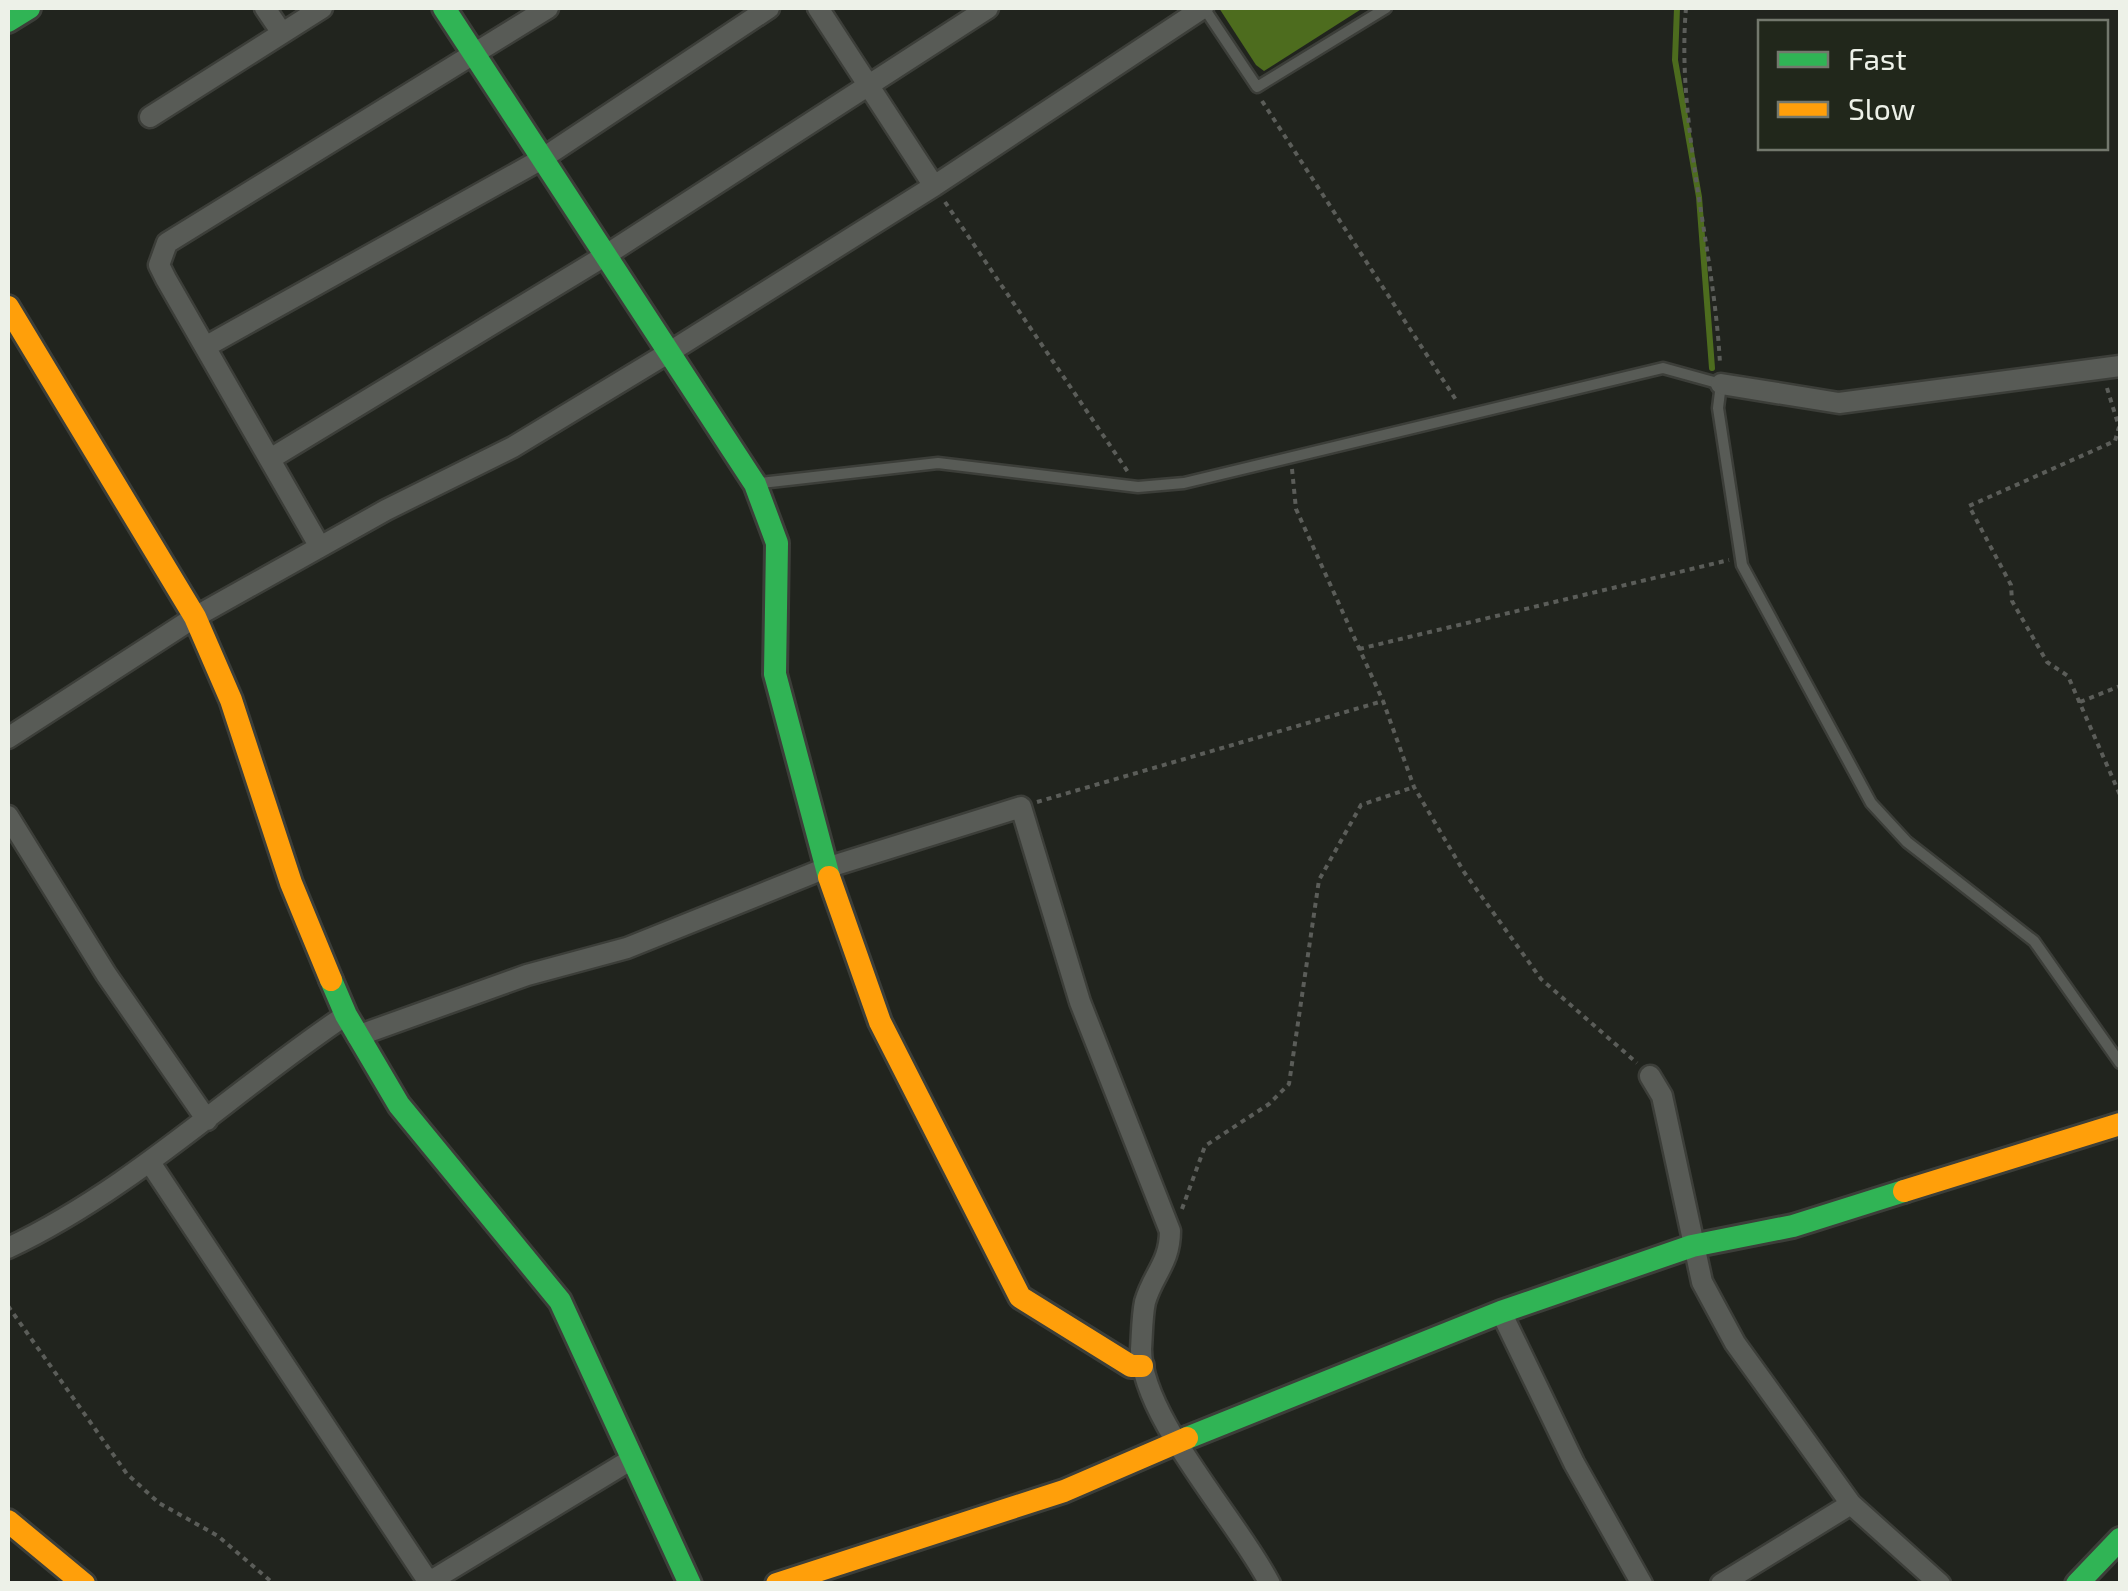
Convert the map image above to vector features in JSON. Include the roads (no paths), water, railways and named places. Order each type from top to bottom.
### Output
[{"type":"street","points":[[8,21],[29,8]]},
{"type":"street","points":[[265,8],[282,33]]},
{"type":"street","points":[[150,117],[322,8]]},
{"type":"street","points":[[444,8],[478,54],[540,160],[755,484],[777,543],[780,572],[775,674],[826,868],[880,1022],[1020,1298],[1131,1366],[1142,1366]]},
{"type":"street","points":[[320,547],[159,265],[167,242],[548,8]]},
{"type":"street","points":[[205,347],[540,160],[770,8]]},
{"type":"street","points":[[818,8],[934,186]]},
{"type":"street","points":[[270,460],[603,257],[988,8]]},
{"type":"street","points":[[8,738],[194,617],[513,447],[668,354],[934,186],[1203,8]]},
{"type":"street","points":[[8,307],[194,617],[231,700],[291,882],[352,1026],[399,1105],[560,1301],[690,1584]]},
{"type":"street","points":[[1721,384],[1788,398],[1839,403],[2111,367]]},
{"type":"street","points":[[8,1248],[74,1213],[151,1164],[276,1062],[352,1026],[627,948],[826,868],[1022,807],[1080,1002],[1170,1231],[1170,1253],[1146,1302],[1142,1366],[1179,1443],[1270,1584]]},
{"type":"street","points":[[8,816],[106,974],[207,1120]]},
{"type":"street","points":[[1650,1076],[1662,1096],[1702,1282],[1736,1344],[1851,1504],[1940,1584]]},
{"type":"street","points":[[777,1584],[1064,1491],[1281,1398],[1501,1312],[1692,1246],[1793,1226],[2120,1124]]},
{"type":"street","points":[[151,1164],[427,1582],[632,1459]]},
{"type":"street","points":[[1501,1312],[1574,1464],[1642,1584]]},
{"type":"street","points":[[1720,1584],[1851,1504]]},
{"type":"street","points":[[8,1522],[84,1584]]},
{"type":"street","points":[[2077,1584],[2120,1539]]},
{"type":"lane","points":[[1203,8],[1257,87],[1386,8]]},
{"type":"lane","points":[[755,484],[938,463],[1138,487],[1184,483],[1663,368],[1721,384],[1718,408],[1740,558],[1871,803],[1907,842],[2034,941],[2120,1063]]},
{"type":"waterway","points":[[1677,8],[1675,60],[1699,197],[1712,368]]}]
